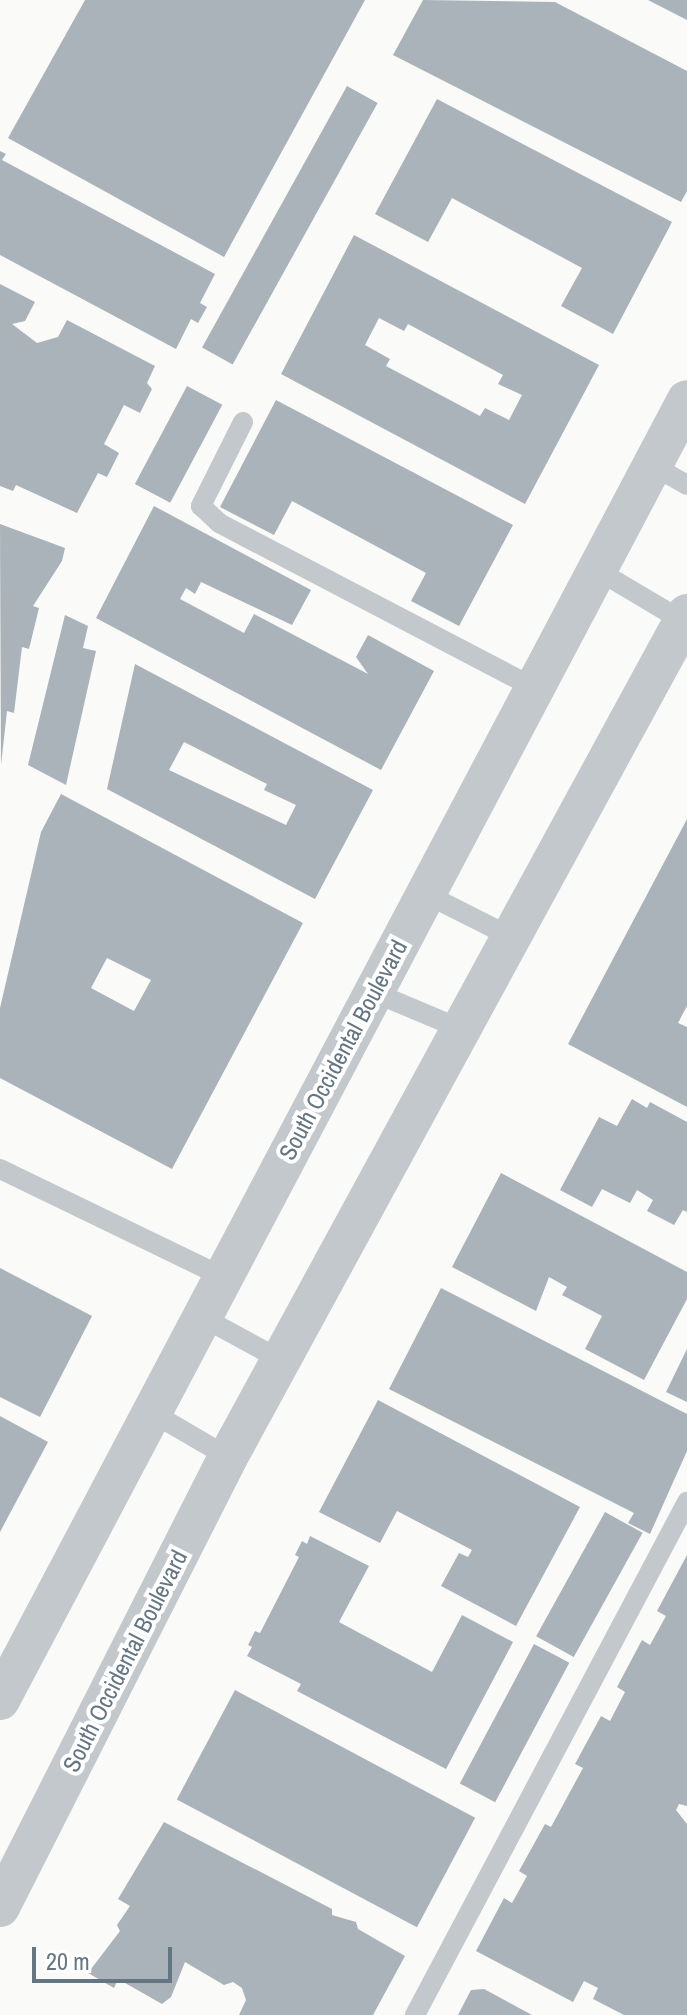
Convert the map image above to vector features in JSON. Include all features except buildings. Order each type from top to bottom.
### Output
[{"type":"street","name":"South Occidental Boulevard","points":[[0,1700],[687,400]]},
{"type":"street","name":"South Occidental Boulevard","points":[[0,1907],[228,1457],[685,618]]},
{"type":"lane","points":[[243,422],[201,506],[219,523],[534,688]]},
{"type":"lane","points":[[652,465],[687,485]]},
{"type":"lane","points":[[597,570],[685,618]]},
{"type":"lane","points":[[426,894],[511,937]]},
{"type":"lane","points":[[373,992],[461,1029]]},
{"type":"lane","points":[[0,1169],[223,1277]]},
{"type":"lane","points":[[202,1317],[281,1360]]},
{"type":"lane","points":[[151,1412],[228,1457]]},
{"type":"lane","points":[[415,2015],[687,1502]]}]
